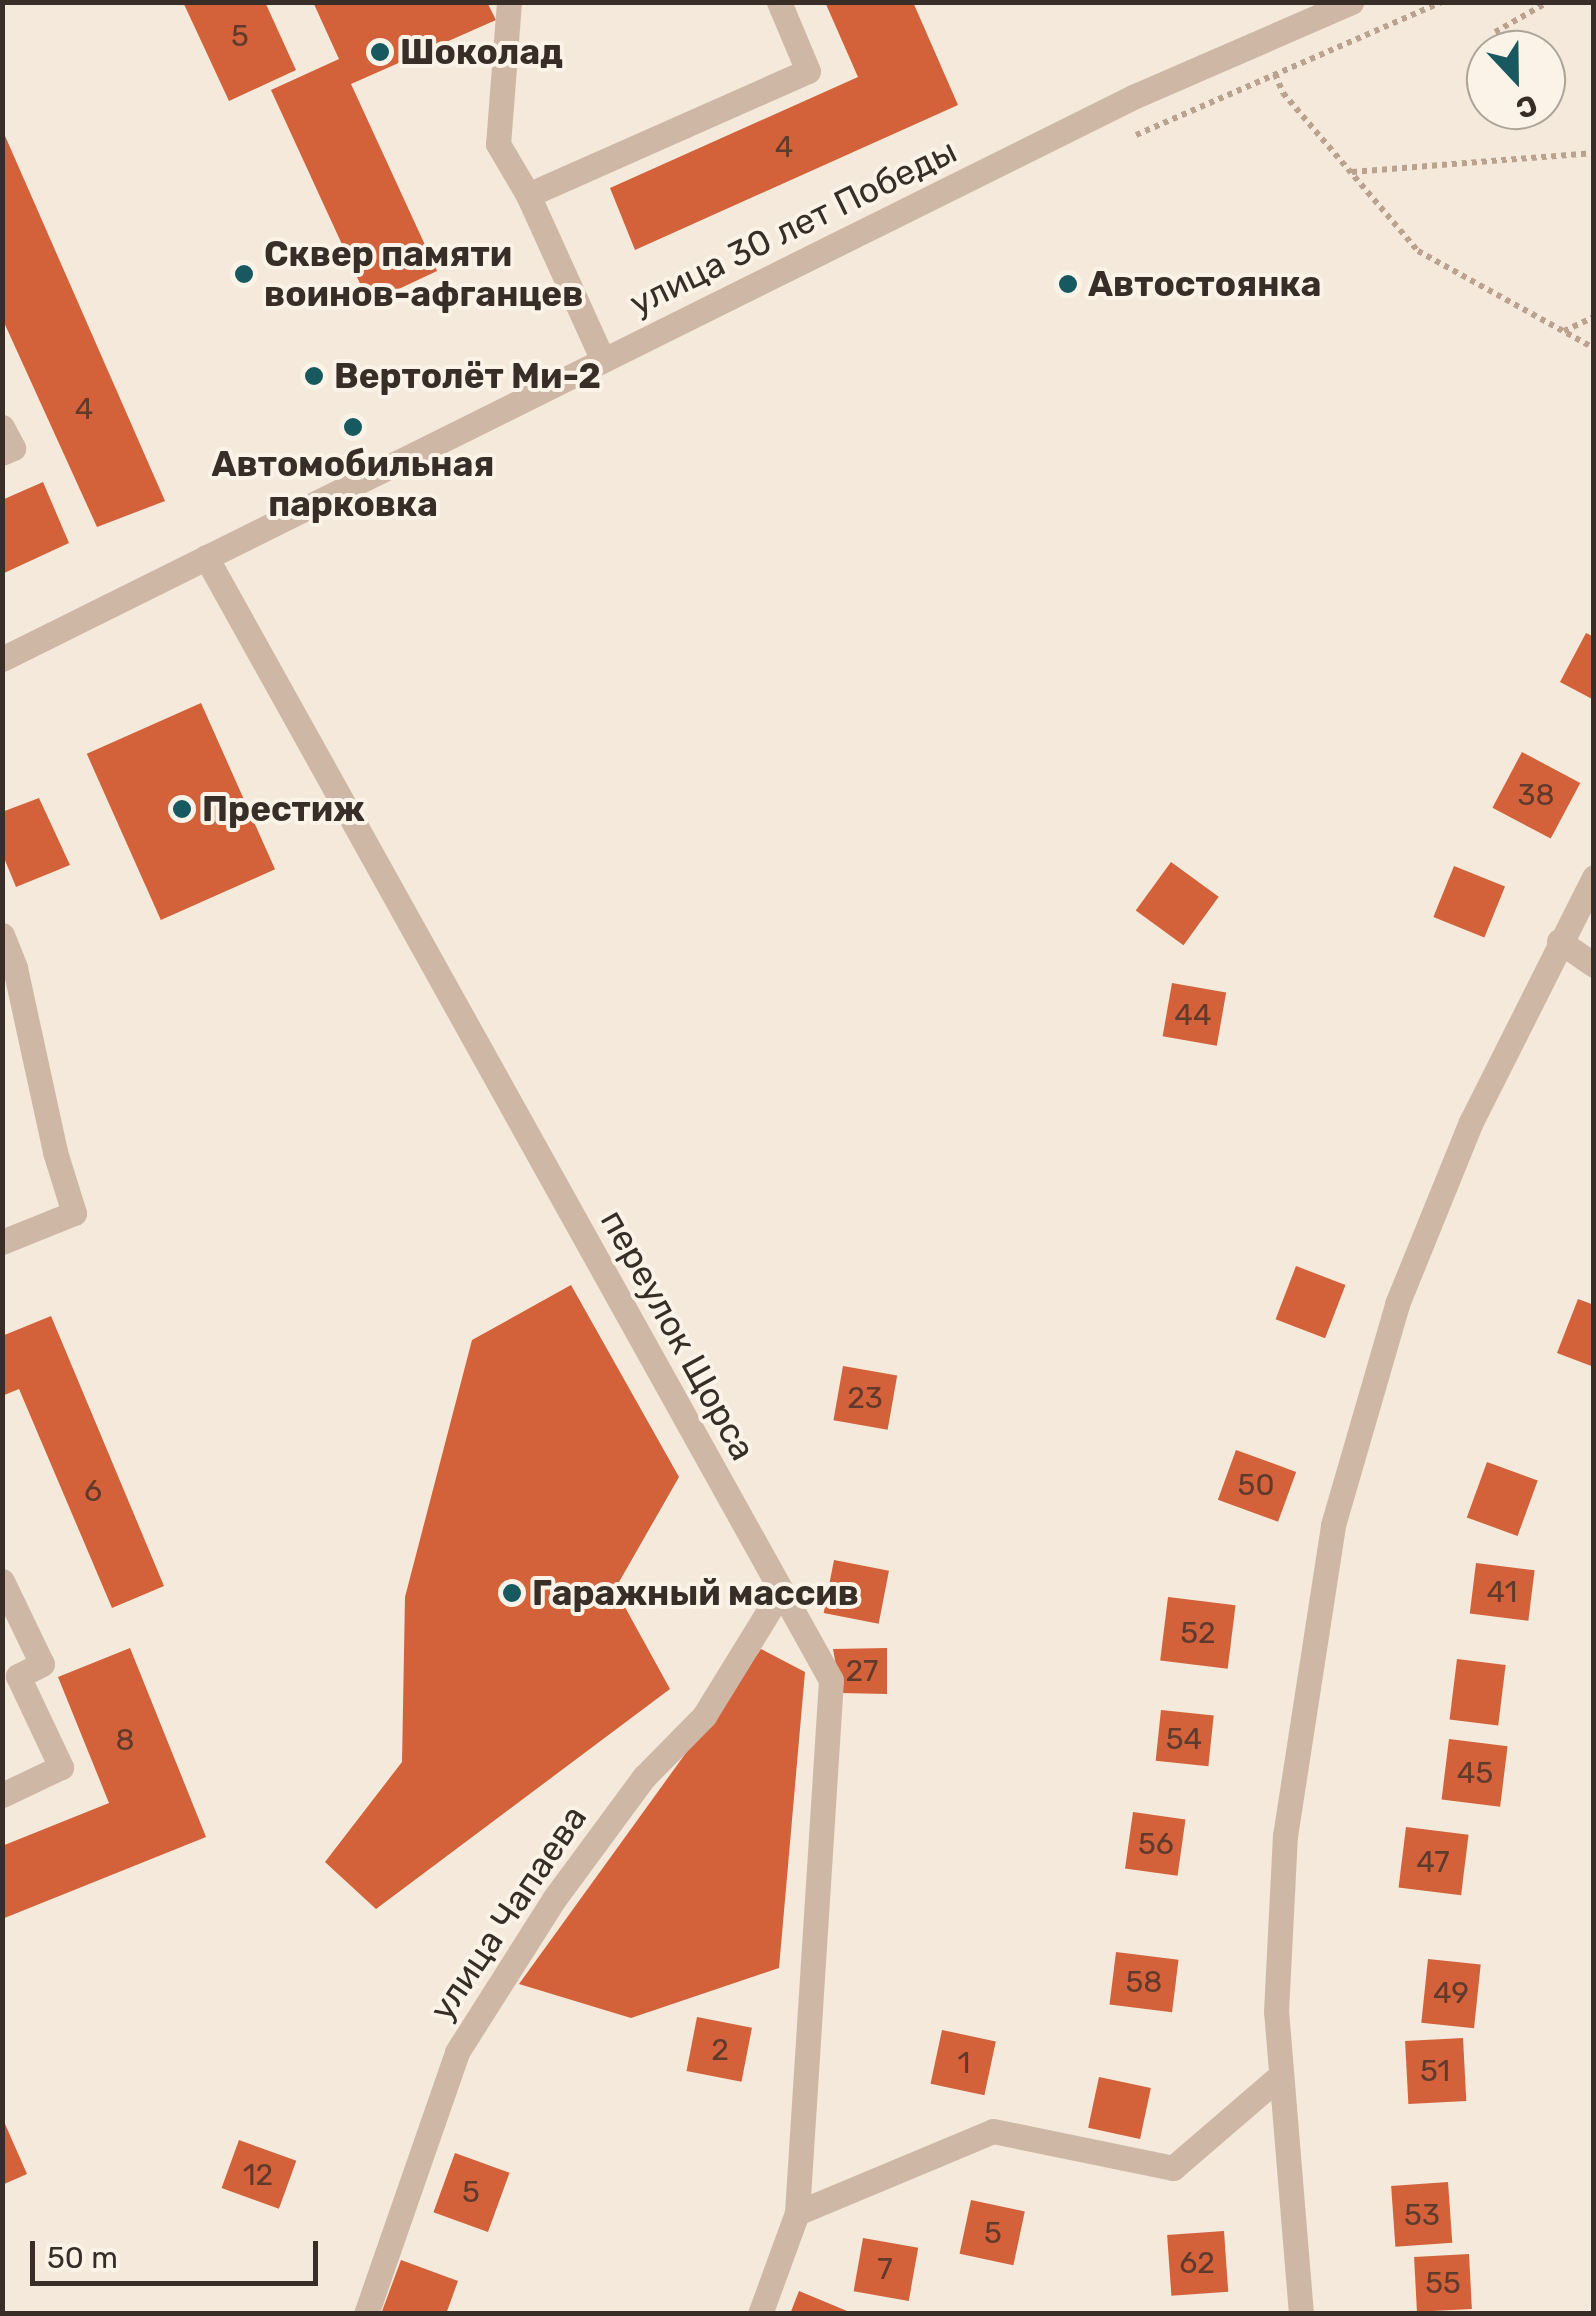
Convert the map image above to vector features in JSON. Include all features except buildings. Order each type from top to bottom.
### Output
[{"type":"street","points":[[509,2],[498,144],[528,195],[603,360]]},
{"type":"street","points":[[528,195],[808,70],[779,2]]},
{"type":"street","name":"улица 30 лет Победы","points":[[2,659],[1133,97],[1350,2]]},
{"type":"street","points":[[2,427],[13,448],[2,453]]},
{"type":"street","name":"переулок Щорса","points":[[206,557],[831,1680],[797,2212],[760,2314]]},
{"type":"street","points":[[1301,2314],[1276,2012],[1285,1836],[1333,1525],[1397,1304],[1471,1122],[1594,877]]},
{"type":"street","points":[[2,935],[15,968],[55,1152],[74,1213],[2,1242]]},
{"type":"street","points":[[1559,941],[1594,964]]},
{"type":"street","points":[[2,1581],[42,1664],[18,1676],[61,1767],[2,1795]]},
{"type":"street","name":"улица Чапаева","points":[[366,2314],[457,2052],[554,1899],[644,1778],[704,1716],[781,1591]]},
{"type":"street","points":[[797,2212],[993,2131],[1173,2168],[1280,2076]]},
{"type":"path","points":[[1499,30],[1548,2]]},
{"type":"path","points":[[1283,93],[1418,251],[1594,348]]},
{"type":"path","points":[[1350,172],[1594,153]]},
{"type":"path","points":[[1563,331],[1594,317]]},
{"type":"place","name":"Шоколад","points":[[380,52]]},
{"type":"place","name":"Сквер памяти воинов-афганцев","points":[[244,274]]},
{"type":"place","name":"Автостоянка","points":[[1068,284]]},
{"type":"place","name":"Вертолёт Ми-2","points":[[314,376]]},
{"type":"place","name":"Автомобильная парковка","points":[[353,427]]},
{"type":"place","name":"Престиж","points":[[182,809]]},
{"type":"place","name":"Гаражный массив","points":[[512,1593]]}]
